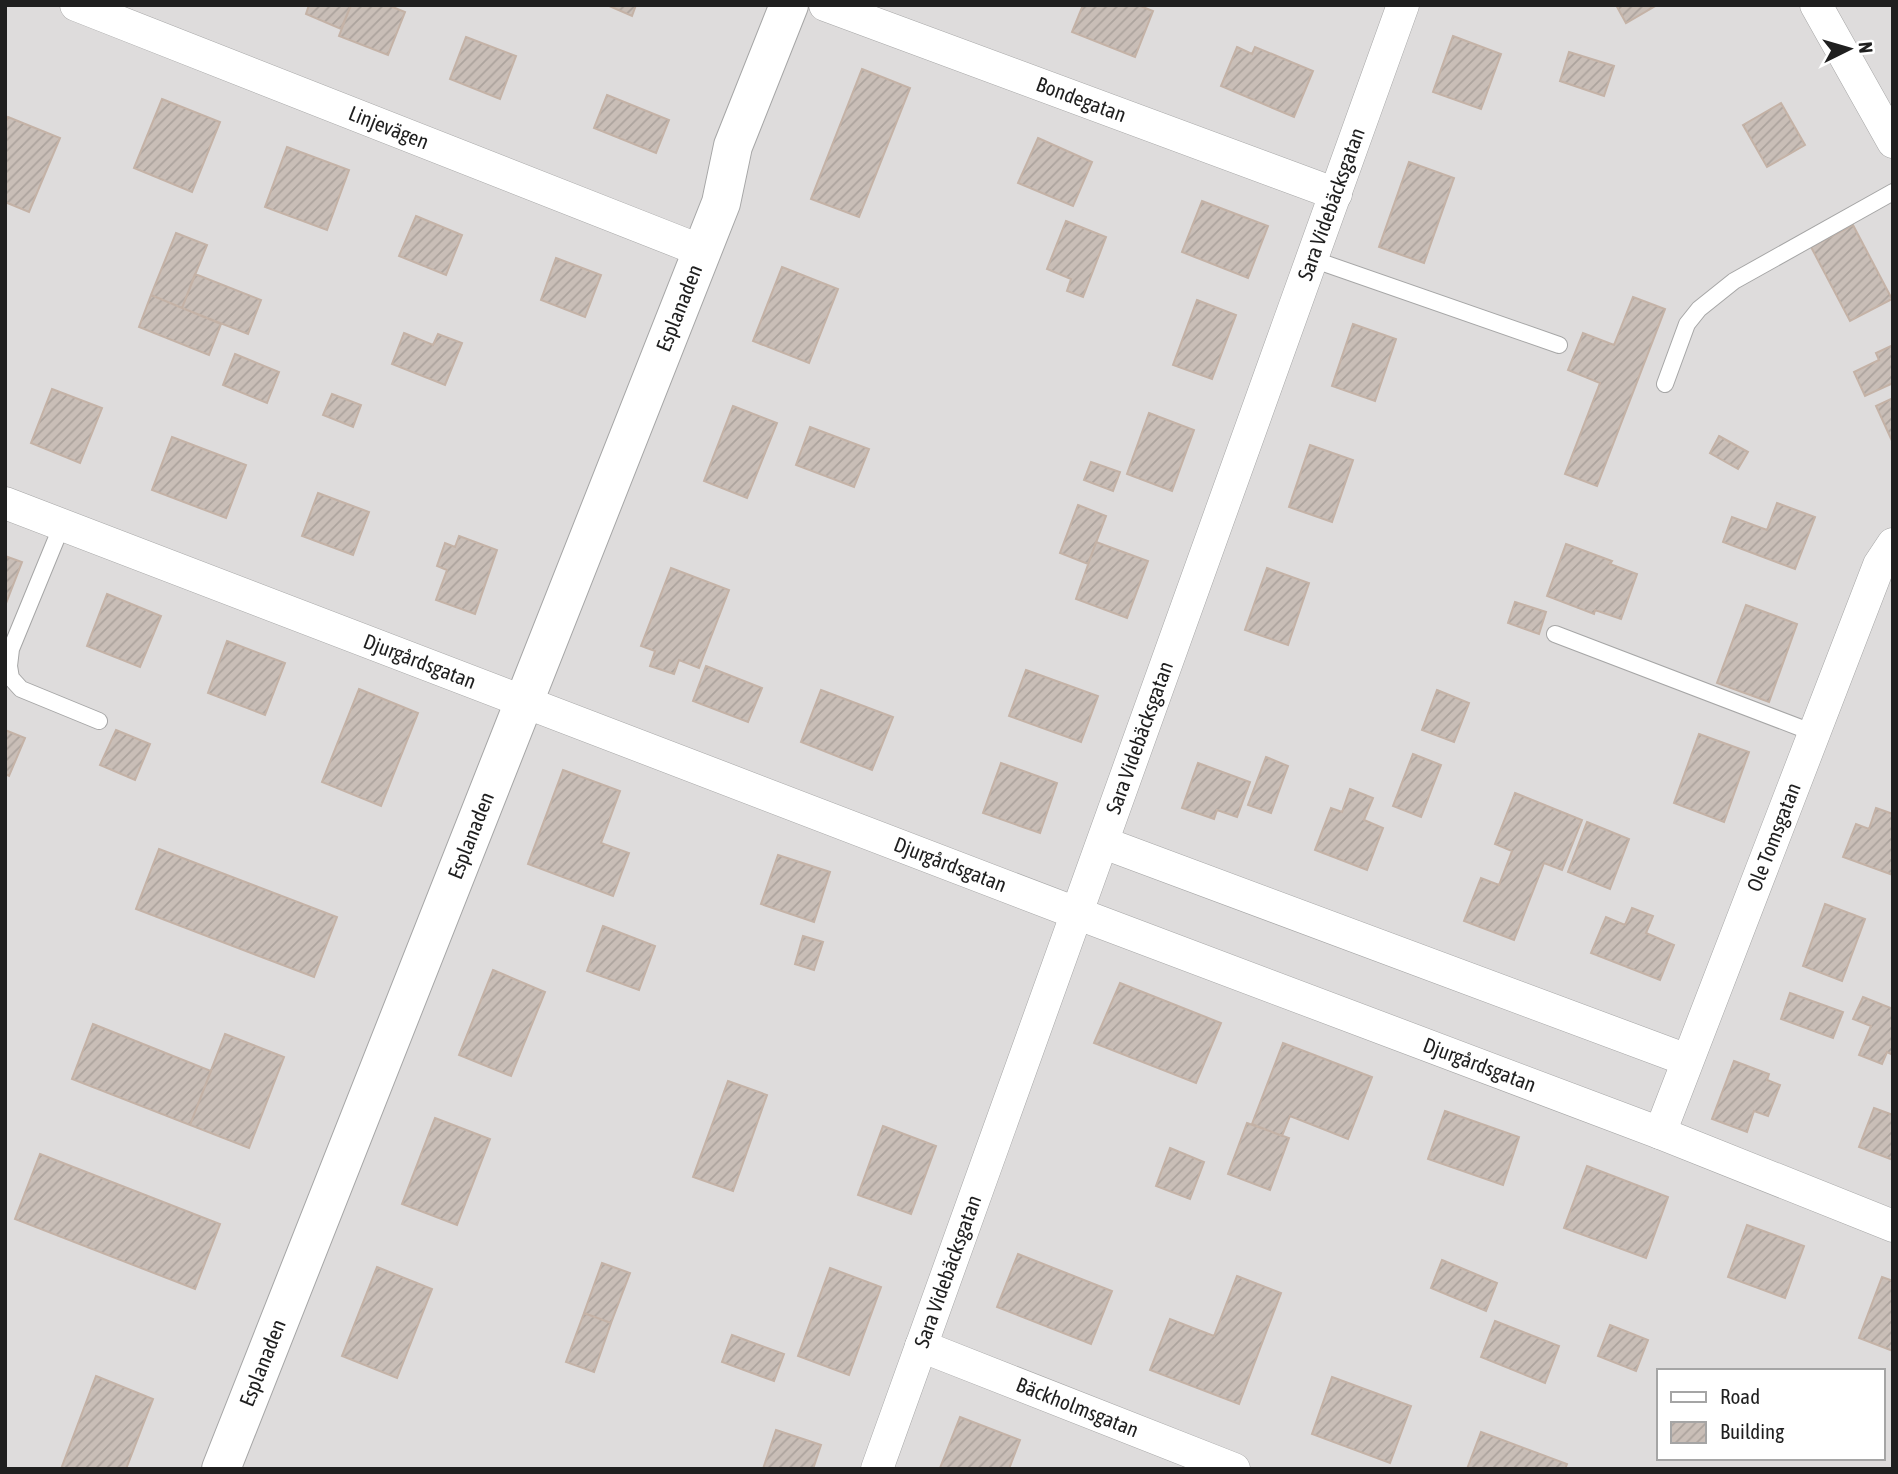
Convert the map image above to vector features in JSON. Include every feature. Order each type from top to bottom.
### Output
[{"type":"street","name":"Esplanaden","points":[[221,1469],[721,203],[733,146],[789,5]]},
{"type":"street","name":"Esplanaden","points":[[721,203],[756,155],[815,5]]},
{"type":"street","name":"Bondegatan","points":[[825,5],[1336,194]]},
{"type":"street","name":"Sara Videbäcksgatan","points":[[877,1469],[1076,913],[1104,844],[1403,5]]},
{"type":"street","points":[[1816,5],[1893,142]]},
{"type":"street","name":"Linjevägen","points":[[90,8],[702,251]]},
{"type":"street","name":"Djurgårdsgatan","points":[[5,503],[1076,913],[1660,1133],[1893,1226]]},
{"type":"street","name":"Ole Tomsgatan","points":[[1660,1133],[1879,565],[1893,544]]},
{"type":"street","points":[[1104,844],[1687,1060]]},
{"type":"street","name":"Bäckholmsgatan","points":[[921,1346],[1234,1469]]},
{"type":"lane","points":[[1665,384],[1687,324],[1699,309],[1734,281],[1893,192]]},
{"type":"lane","points":[[1312,259],[1559,345]]},
{"type":"lane","points":[[62,525],[11,649],[11,678],[21,690],[99,721]]},
{"type":"lane","points":[[1555,634],[1814,733]]},
{"type":"shaded area","points":[[5,5],[1893,5],[1893,1469],[5,1469]]},
{"type":"building","points":[[309,5],[351,5],[341,29],[306,14]]},
{"type":"building","points":[[351,5],[388,5],[405,12],[388,55],[339,36]]},
{"type":"building","points":[[607,5],[636,5],[632,16]]},
{"type":"building","points":[[1083,5],[1138,5],[1153,11],[1135,57],[1072,32]]},
{"type":"building","points":[[1616,5],[1657,5],[1626,23]]},
{"type":"building","points":[[1453,36],[1501,54],[1481,109],[1433,92]]},
{"type":"building","points":[[466,37],[516,56],[500,99],[450,79]]},
{"type":"building","points":[[1237,47],[1252,54],[1255,47],[1313,71],[1294,117],[1221,86]]},
{"type":"building","points":[[1569,52],[1614,66],[1604,96],[1560,81]]},
{"type":"building","points":[[862,69],[910,88],[859,217],[811,199]]},
{"type":"building","points":[[607,95],[669,120],[656,153],[594,128]]},
{"type":"building","points":[[162,99],[220,122],[192,192],[134,168]]},
{"type":"building","points":[[1781,103],[1805,145],[1767,167],[1743,125]]},
{"type":"building","points":[[8,117],[60,138],[29,212],[5,202],[5,123]]},
{"type":"building","points":[[1038,138],[1092,162],[1073,206],[1018,183]]},
{"type":"building","points":[[287,147],[349,170],[327,230],[265,207]]},
{"type":"building","points":[[1409,162],[1454,178],[1424,263],[1379,247]]},
{"type":"building","points":[[1202,201],[1268,226],[1248,278],[1182,252]]},
{"type":"building","points":[[416,216],[462,235],[446,275],[399,256]]},
{"type":"building","points":[[1066,221],[1106,237],[1083,297],[1067,291],[1071,279],[1047,269]]},
{"type":"building","points":[[1853,225],[1892,299],[1850,321],[1811,247]]},
{"type":"building","points":[[176,233],[207,245],[182,308],[151,295]]},
{"type":"building","points":[[556,258],[601,275],[585,317],[541,300]]},
{"type":"building","points":[[782,267],[838,289],[809,363],[753,341]]},
{"type":"building","points":[[195,274],[261,300],[248,334],[182,308]]},
{"type":"building","points":[[151,295],[221,324],[209,355],[139,327]]},
{"type":"building","points":[[1633,297],[1665,309],[1597,486],[1565,474],[1600,383],[1568,370],[1583,333],[1614,345]]},
{"type":"building","points":[[1197,300],[1236,315],[1212,379],[1173,365]]},
{"type":"building","points":[[1353,324],[1396,339],[1375,401],[1332,386]]},
{"type":"building","points":[[404,333],[433,345],[438,334],[462,343],[445,385],[392,364]]},
{"type":"building","points":[[1893,345],[1893,383],[1865,396],[1854,372],[1879,360],[1876,353]]},
{"type":"building","points":[[235,354],[279,372],[267,403],[223,385]]},
{"type":"building","points":[[52,389],[102,408],[80,463],[31,443]]},
{"type":"building","points":[[332,394],[361,405],[353,427],[323,415]]},
{"type":"building","points":[[1893,398],[1893,443],[1876,406]]},
{"type":"building","points":[[733,406],[777,423],[747,498],[704,481]]},
{"type":"building","points":[[1149,413],[1194,430],[1172,491],[1127,474]]},
{"type":"building","points":[[810,427],[869,449],[854,487],[796,465]]},
{"type":"building","points":[[1719,436],[1748,452],[1738,469],[1710,453]]},
{"type":"building","points":[[172,437],[246,465],[226,518],[152,490]]},
{"type":"building","points":[[1310,445],[1353,460],[1332,522],[1289,507]]},
{"type":"building","points":[[1091,462],[1120,472],[1113,491],[1084,480]]},
{"type":"building","points":[[318,493],[369,512],[353,555],[302,536]]},
{"type":"building","points":[[1777,503],[1815,517],[1795,569],[1723,542],[1732,517],[1767,530]]},
{"type":"building","points":[[1078,505],[1106,516],[1088,564],[1060,553]]},
{"type":"building","points":[[459,536],[497,550],[475,614],[436,600],[447,570],[437,566],[445,543],[455,547]]},
{"type":"building","points":[[1096,542],[1148,561],[1127,618],[1076,599]]},
{"type":"building","points":[[1566,544],[1612,561],[1610,564],[1637,574],[1621,619],[1595,610],[1594,614],[1547,596]]},
{"type":"building","points":[[5,556],[22,562],[5,606]]},
{"type":"building","points":[[671,568],[729,590],[699,668],[679,660],[674,674],[650,666],[655,651],[641,646]]},
{"type":"building","points":[[1267,568],[1309,583],[1288,645],[1245,630]]},
{"type":"building","points":[[107,594],[161,616],[140,667],[87,646]]},
{"type":"building","points":[[1515,602],[1546,612],[1539,634],[1508,623]]},
{"type":"building","points":[[1746,605],[1797,624],[1769,702],[1717,683]]},
{"type":"building","points":[[227,641],[285,663],[265,715],[208,693]]},
{"type":"building","points":[[706,666],[762,688],[748,722],[693,701]]},
{"type":"building","points":[[1026,670],[1098,696],[1081,742],[1009,716]]},
{"type":"building","points":[[359,689],[418,713],[381,806],[322,782]]},
{"type":"building","points":[[821,690],[893,717],[872,770],[801,742]]},
{"type":"building","points":[[1437,690],[1469,703],[1454,742],[1422,730]]},
{"type":"building","points":[[5,730],[25,738],[9,776],[5,774]]},
{"type":"building","points":[[116,730],[150,744],[135,780],[100,765]]},
{"type":"building","points":[[1699,734],[1749,752],[1724,822],[1674,803]]},
{"type":"building","points":[[1413,754],[1441,765],[1421,817],[1393,806]]},
{"type":"building","points":[[1266,757],[1288,766],[1271,813],[1248,805]]},
{"type":"building","points":[[1001,763],[1057,783],[1040,833],[983,813]]},
{"type":"building","points":[[1198,763],[1250,782],[1237,817],[1217,810],[1214,819],[1182,808]]},
{"type":"building","points":[[563,770],[620,791],[601,843],[629,853],[613,896],[528,864]]},
{"type":"building","points":[[1350,789],[1373,798],[1364,820],[1383,828],[1367,870],[1315,850],[1331,808],[1342,812]]},
{"type":"building","points":[[1515,793],[1582,820],[1562,870],[1544,863],[1514,940],[1464,921],[1481,878],[1499,885],[1512,851],[1495,844]]},
{"type":"building","points":[[1876,808],[1893,814],[1893,875],[1843,857],[1856,824],[1869,829]]},
{"type":"building","points":[[1587,822],[1629,839],[1610,889],[1568,872]]},
{"type":"building","points":[[159,849],[337,917],[314,977],[136,909]]},
{"type":"building","points":[[778,855],[830,872],[814,922],[761,904]]},
{"type":"building","points":[[1825,904],[1865,919],[1842,981],[1803,966]]},
{"type":"building","points":[[1632,908],[1653,916],[1646,933],[1674,945],[1660,980],[1591,953],[1606,917],[1625,925]]},
{"type":"building","points":[[603,926],[655,946],[639,990],[587,971]]},
{"type":"building","points":[[803,936],[823,942],[814,970],[795,964]]},
{"type":"building","points":[[493,970],[545,992],[511,1076],[459,1055]]},
{"type":"building","points":[[1120,983],[1221,1023],[1196,1083],[1094,1043]]},
{"type":"building","points":[[1790,993],[1843,1012],[1833,1038],[1781,1019]]},
{"type":"building","points":[[1863,997],[1893,1009],[1893,1055],[1887,1052],[1882,1064],[1859,1055],[1871,1026],[1853,1019]]},
{"type":"building","points":[[93,1024],[211,1071],[190,1125],[72,1079]]},
{"type":"building","points":[[225,1034],[284,1057],[249,1148],[190,1125]]},
{"type":"building","points":[[1283,1043],[1372,1077],[1348,1139],[1290,1116],[1282,1136],[1252,1124]]},
{"type":"building","points":[[1734,1061],[1769,1074],[1767,1080],[1780,1085],[1768,1116],[1754,1111],[1747,1132],[1712,1119]]},
{"type":"building","points":[[728,1081],[767,1095],[733,1191],[693,1177]]},
{"type":"building","points":[[1874,1108],[1893,1115],[1893,1160],[1859,1147]]},
{"type":"building","points":[[1445,1111],[1519,1137],[1503,1185],[1428,1159]]},
{"type":"building","points":[[435,1118],[490,1139],[457,1225],[402,1204]]},
{"type":"building","points":[[1247,1123],[1289,1138],[1270,1190],[1228,1174]]},
{"type":"building","points":[[883,1126],[936,1146],[911,1214],[858,1195]]},
{"type":"building","points":[[1170,1148],[1204,1162],[1190,1199],[1156,1186]]},
{"type":"building","points":[[40,1154],[220,1224],[195,1289],[15,1219]]},
{"type":"building","points":[[1587,1166],[1668,1197],[1646,1258],[1564,1228]]},
{"type":"building","points":[[1747,1225],[1804,1246],[1785,1298],[1728,1277]]},
{"type":"building","points":[[1018,1254],[1112,1291],[1091,1344],[997,1307]]},
{"type":"building","points":[[1442,1260],[1497,1283],[1486,1311],[1431,1288]]},
{"type":"building","points":[[602,1263],[630,1273],[611,1323],[584,1313]]},
{"type":"building","points":[[377,1267],[432,1289],[397,1378],[342,1356]]},
{"type":"building","points":[[830,1268],[881,1287],[849,1375],[798,1356]]},
{"type":"building","points":[[1237,1276],[1281,1293],[1239,1404],[1150,1370],[1170,1319],[1214,1336]]},
{"type":"building","points":[[1882,1277],[1893,1281],[1893,1351],[1859,1338]]},
{"type":"building","points":[[584,1313],[611,1323],[594,1372],[566,1362]]},
{"type":"building","points":[[1495,1321],[1559,1346],[1545,1383],[1481,1357]]},
{"type":"building","points":[[1610,1325],[1648,1340],[1636,1371],[1598,1356]]},
{"type":"building","points":[[732,1335],[784,1354],[774,1381],[722,1362]]},
{"type":"building","points":[[96,1376],[153,1399],[126,1469],[61,1469]]},
{"type":"building","points":[[1332,1377],[1411,1406],[1390,1463],[1312,1434]]},
{"type":"building","points":[[960,1417],[1020,1440],[1009,1469],[940,1468]]},
{"type":"building","points":[[776,1430],[821,1445],[813,1469],[763,1469]]},
{"type":"building","points":[[1481,1432],[1567,1464],[1565,1469],[1467,1469]]}]
